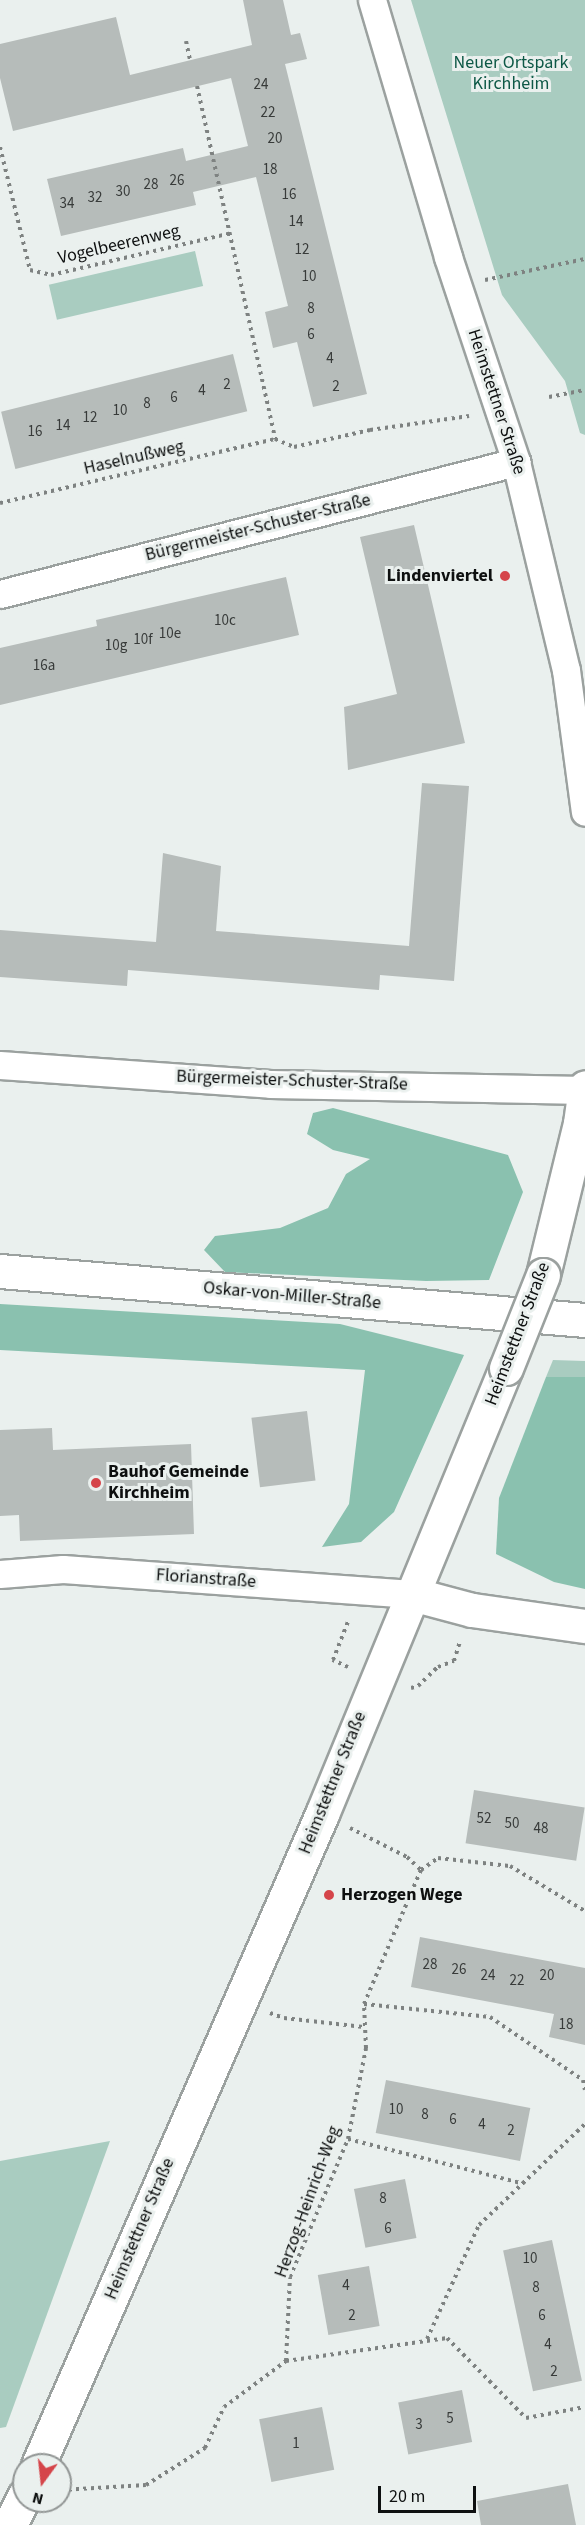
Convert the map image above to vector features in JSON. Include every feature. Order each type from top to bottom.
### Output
[{"type":"street","name":"Heimstettner Straße","points":[[372,0],[448,257],[516,462],[566,670],[585,812]]},
{"type":"street","name":"Bürgermeister-Schuster-Straße","points":[[0,594],[516,462]]},
{"type":"street","name":"Bürgermeister-Schuster-Straße","points":[[0,1065],[270,1084],[585,1089]]},
{"type":"street","name":"Heimstettner Straße","points":[[43,2453],[322,1814],[543,1275],[583,1124],[585,1089]]},
{"type":"street","name":"Oskar-von-Miller-Straße","points":[[0,1271],[585,1320]]},
{"type":"street","name":"Florianstraße","points":[[0,1574],[63,1569],[412,1594]]},
{"type":"street","points":[[412,1594],[472,1610],[585,1626]]},
{"type":"path","points":[[186,40],[190,60]]},
{"type":"path","points":[[197,86],[232,233],[275,439],[294,447],[370,430],[469,416]]},
{"type":"path","name":"Vogelbeerenweg","points":[[0,147],[30,270],[51,275],[232,233]]},
{"type":"path","points":[[485,280],[585,259]]},
{"type":"path","points":[[549,397],[585,390]]},
{"type":"path","name":"Haselnußweg","points":[[0,502],[275,439]]},
{"type":"path","points":[[344,1633],[333,1660],[353,1669]]},
{"type":"path","points":[[405,1689],[418,1686],[438,1666],[454,1661],[460,1640]]},
{"type":"path","points":[[365,1836],[407,1857],[421,1870],[438,1858],[510,1866],[585,1911]]},
{"type":"path","name":"Herzog-Heinrich-Weg","points":[[286,2361],[290,2277],[348,2139],[366,2048],[363,2027],[364,2004],[421,1870]]},
{"type":"path","points":[[364,2004],[490,2017],[583,2080],[585,2090]]},
{"type":"path","points":[[284,2018],[363,2027]]},
{"type":"path","points":[[426,2340],[479,2225],[585,2124]]},
{"type":"path","points":[[348,2139],[521,2183]]},
{"type":"path","points":[[72,2489],[146,2485],[205,2448],[224,2407],[286,2361],[447,2338],[526,2418],[585,2407]]},
{"type":"green space","name":"Neuer Ortspark Kirchheim","points":[[411,0],[585,0],[585,435],[580,433],[565,381],[502,295]]},
{"type":"green space","points":[[195,251],[203,286],[57,320],[49,285]]},
{"type":"green space","points":[[333,1108],[508,1155],[523,1192],[489,1280],[426,1281],[225,1272],[204,1250],[215,1236],[280,1228],[328,1208],[346,1174],[370,1159],[333,1150],[307,1134],[313,1113]]},
{"type":"green space","points":[[0,1304],[340,1324],[464,1355],[394,1512],[361,1542],[322,1547],[349,1504],[365,1370],[0,1350]]},
{"type":"green space","points":[[553,1360],[585,1361],[585,1377],[546,1377]]},
{"type":"green space","points":[[546,1377],[585,1377],[585,1589],[554,1582],[496,1554],[499,1498]]},
{"type":"green space","points":[[110,2141],[6,2427],[0,2428],[0,2161]]},
{"type":"building","points":[[243,0],[283,0],[291,35],[300,33],[307,59],[285,64],[367,394],[313,407],[297,342],[273,348],[265,312],[288,306],[256,177],[193,192],[196,205],[61,236],[47,179],[183,148],[186,161],[248,146],[231,78],[13,131],[0,78],[0,44],[116,17],[130,75],[252,45]]},
{"type":"building","points":[[233,354],[247,411],[15,469],[1,412]]},
{"type":"building","points":[[414,525],[465,743],[348,770],[344,707],[397,694],[360,537]]},
{"type":"building","points":[[286,577],[299,635],[0,705],[0,648],[97,626],[96,620]]},
{"type":"building","points":[[422,783],[469,786],[454,981],[380,975],[379,990],[128,970],[127,986],[0,977],[0,930],[156,942],[163,853],[221,866],[216,931],[409,946]]},
{"type":"building","points":[[307,1411],[316,1480],[260,1487],[251,1418]]},
{"type":"building","name":"Bauhof Gemeinde Kirchheim","points":[[52,1428],[53,1450],[191,1444],[194,1534],[20,1541],[19,1515],[0,1516],[0,1430]]},
{"type":"building","points":[[474,1790],[585,1808],[576,1861],[466,1843]]},
{"type":"building","points":[[420,1937],[585,1968],[585,2045],[549,2037],[554,2014],[411,1987]]},
{"type":"building","points":[[386,2080],[530,2108],[520,2161],[376,2133]]},
{"type":"building","points":[[405,2179],[416,2238],[365,2248],[354,2189]]},
{"type":"building","points":[[552,2240],[582,2381],[533,2391],[503,2250]]},
{"type":"building","points":[[369,2266],[380,2326],[328,2335],[318,2275]]},
{"type":"building","points":[[462,2390],[472,2442],[408,2454],[398,2402]]},
{"type":"building","points":[[322,2407],[334,2470],[271,2482],[259,2419]]},
{"type":"building","points":[[568,2484],[576,2525],[481,2525],[477,2501]]},
{"type":"place","name":"Lindenviertel","points":[[505,576]]},
{"type":"place","name":"Bauhof Gemeinde Kirchheim","points":[[96,1483]]},
{"type":"place","name":"Herzogen Wege","points":[[329,1895]]}]
